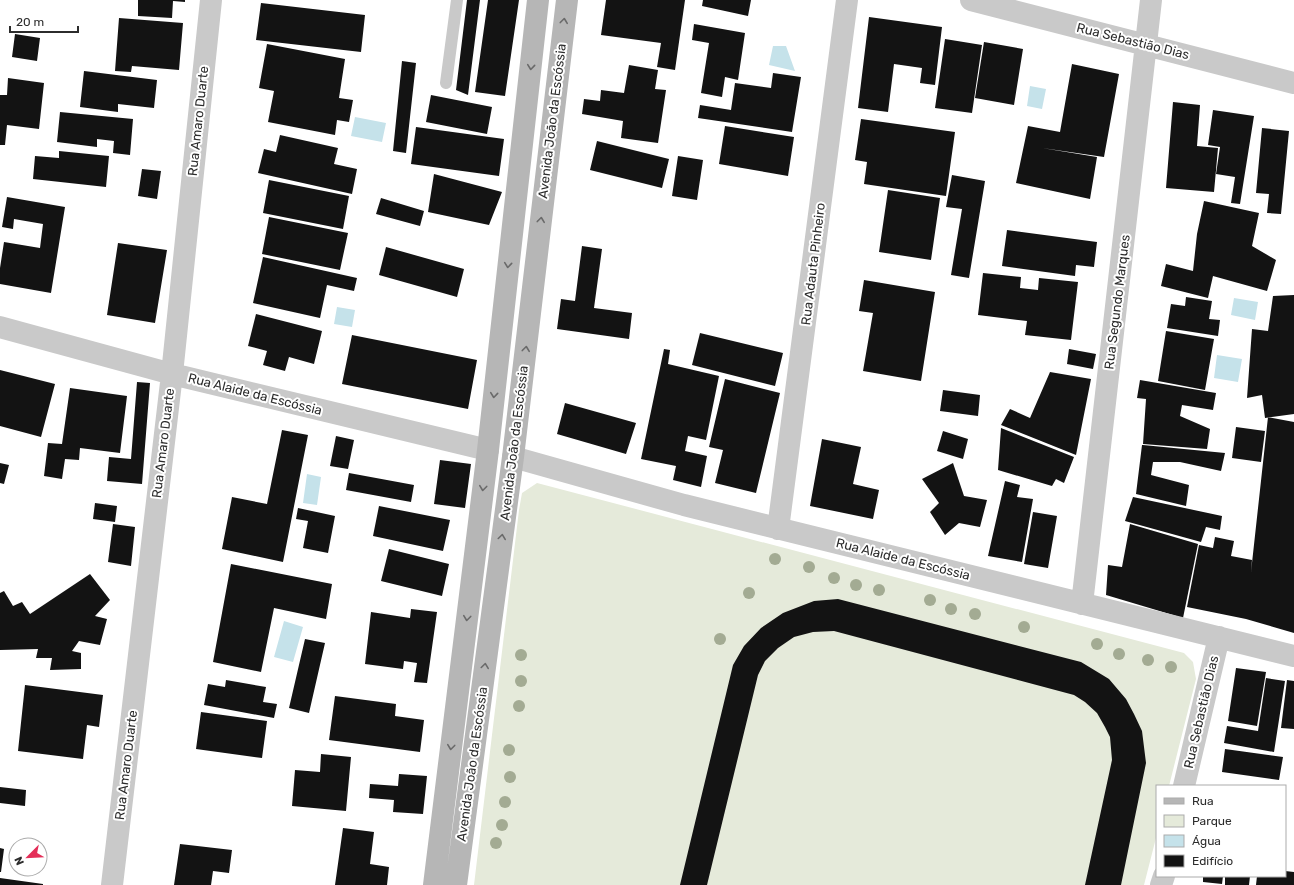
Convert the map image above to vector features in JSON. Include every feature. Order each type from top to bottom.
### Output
[{"type":"main road","name":"Avenida João da Escóssia","points":[[434,885],[488,450],[538,0]]},
{"type":"main road","name":"Avenida João da Escóssia","points":[[456,885],[513,457],[567,0]]},
{"type":"street","name":"Rua Amaro Duarte","points":[[112,885],[172,374],[211,0]]},
{"type":"street","name":"Rua Adauta Pinheiro","points":[[778,529],[847,0]]},
{"type":"street","name":"Rua Sebastião Dias","points":[[971,0],[1294,83]]},
{"type":"street","name":"Rua Segundo Marques","points":[[1082,604],[1152,0]]},
{"type":"street","name":"Rua Alaide da Escóssia","points":[[0,327],[172,374],[488,450]]},
{"type":"street","name":"Rua Alaide da Escóssia","points":[[513,457],[684,505],[778,529],[1294,656]]},
{"type":"street","name":"Rua Sebastião Dias","points":[[1184,785],[1219,637]]},
{"type":"lane","points":[[446,83],[457,0]]},
{"type":"green space","points":[[537,483],[1184,653],[1193,662],[1196,679],[1169,785],[1156,785],[1156,838],[1144,885],[474,885],[522,493]]},
{"type":"water","points":[[773,46],[786,46],[795,71],[769,65]]},
{"type":"water","points":[[1030,86],[1046,89],[1042,109],[1027,106]]},
{"type":"water","points":[[355,117],[386,123],[382,142],[351,136]]},
{"type":"water","points":[[1234,298],[1258,302],[1255,320],[1231,315]]},
{"type":"water","points":[[337,307],[355,310],[352,327],[334,324]]},
{"type":"water","points":[[1217,355],[1242,359],[1238,382],[1214,378]]},
{"type":"water","points":[[307,474],[321,477],[317,505],[303,503]]},
{"type":"water","points":[[284,621],[303,627],[293,662],[274,657]]},
{"type":"building","points":[[138,0],[185,0],[185,2],[173,1],[172,18],[138,16]]},
{"type":"building","points":[[467,0],[480,0],[468,95],[456,90]]},
{"type":"building","points":[[488,0],[519,0],[505,96],[475,92]]},
{"type":"building","points":[[606,0],[685,0],[675,70],[657,67],[661,43],[601,35]]},
{"type":"building","points":[[703,0],[751,0],[748,16],[702,6]]},
{"type":"building","points":[[261,3],[365,15],[361,52],[256,40]]},
{"type":"building","points":[[869,17],[942,27],[935,85],[920,83],[922,68],[894,64],[888,112],[858,108]]},
{"type":"building","points":[[119,18],[183,23],[179,70],[132,66],[131,72],[115,71]]},
{"type":"building","points":[[694,24],[745,33],[738,80],[725,77],[722,97],[701,93],[709,43],[692,40]]},
{"type":"building","points":[[15,34],[40,38],[37,61],[12,57]]},
{"type":"building","points":[[945,39],[982,45],[972,113],[935,108]]},
{"type":"building","points":[[984,42],[1023,49],[1014,105],[975,98]]},
{"type":"building","points":[[267,44],[345,59],[339,98],[353,100],[349,122],[337,120],[335,135],[268,122],[274,91],[259,88]]},
{"type":"building","points":[[402,61],[416,63],[406,153],[393,151]]},
{"type":"building","points":[[1072,64],[1119,74],[1104,157],[1042,148],[1097,157],[1090,199],[1016,183],[1028,126],[1060,132]]},
{"type":"building","points":[[629,65],[658,70],[655,89],[666,90],[658,143],[621,138],[623,121],[582,114],[584,99],[600,101],[601,90],[624,93]]},
{"type":"building","points":[[84,71],[157,80],[154,108],[118,104],[118,112],[80,107]]},
{"type":"building","points":[[773,73],[801,77],[792,132],[698,118],[700,105],[731,110],[735,83],[771,88]]},
{"type":"building","points":[[8,78],[44,83],[39,129],[7,125],[5,145],[0,145],[0,95],[7,95]]},
{"type":"building","points":[[431,95],[492,107],[487,134],[426,122]]},
{"type":"building","points":[[1173,102],[1200,105],[1197,146],[1218,148],[1214,192],[1166,188]]},
{"type":"building","points":[[1213,110],[1254,116],[1240,204],[1231,203],[1235,177],[1216,174],[1220,147],[1208,145]]},
{"type":"building","points":[[60,112],[133,119],[130,155],[113,153],[114,141],[97,139],[97,147],[57,142]]},
{"type":"building","points":[[861,119],[955,132],[946,196],[864,184],[867,162],[855,160]]},
{"type":"building","points":[[725,126],[794,137],[788,176],[719,164]]},
{"type":"building","points":[[416,127],[504,139],[499,176],[411,164]]},
{"type":"building","points":[[1262,128],[1289,131],[1281,214],[1267,213],[1269,194],[1256,193]]},
{"type":"building","points":[[280,135],[338,148],[334,164],[357,169],[352,194],[258,173],[264,149],[276,152]]},
{"type":"building","points":[[597,141],[669,159],[662,188],[590,170]]},
{"type":"building","points":[[59,151],[109,156],[106,187],[33,179],[35,156],[59,158]]},
{"type":"building","points":[[678,156],[703,160],[697,200],[672,196]]},
{"type":"building","points":[[142,169],[161,171],[157,199],[138,196]]},
{"type":"building","points":[[434,174],[502,192],[489,225],[428,212]]},
{"type":"building","points":[[952,175],[985,181],[969,278],[951,275],[962,209],[946,207]]},
{"type":"building","points":[[269,180],[349,196],[343,229],[263,213]]},
{"type":"building","points":[[888,190],[940,198],[931,260],[879,252]]},
{"type":"building","points":[[7,197],[65,207],[51,293],[0,284],[0,268],[4,242],[40,248],[43,224],[14,219],[13,229],[2,227]]},
{"type":"building","points":[[381,198],[424,211],[420,226],[376,214]]},
{"type":"building","points":[[1204,201],[1259,213],[1252,246],[1276,260],[1267,291],[1213,276],[1208,298],[1161,286],[1166,264],[1193,271],[1197,234]]},
{"type":"building","points":[[269,217],[348,233],[340,270],[262,254]]},
{"type":"building","points":[[1007,230],[1097,242],[1094,267],[1076,265],[1075,276],[1002,266]]},
{"type":"building","points":[[118,243],[167,250],[155,323],[107,315]]},
{"type":"building","points":[[582,246],[602,249],[594,308],[632,313],[629,339],[557,329],[561,299],[575,301]]},
{"type":"building","points":[[386,247],[464,269],[457,297],[379,275]]},
{"type":"building","points":[[263,257],[357,278],[354,291],[327,285],[320,318],[253,303]]},
{"type":"building","points":[[983,273],[1021,277],[1020,288],[1038,290],[1039,278],[1078,282],[1071,340],[1025,335],[1027,321],[978,315]]},
{"type":"building","points":[[864,280],[935,292],[921,381],[863,371],[873,313],[859,311]]},
{"type":"building","points":[[1294,295],[1294,414],[1265,418],[1262,395],[1247,398],[1252,329],[1268,331],[1273,296]]},
{"type":"building","points":[[1186,297],[1212,301],[1209,319],[1220,320],[1218,336],[1167,328],[1171,304],[1185,306]]},
{"type":"building","points":[[256,314],[322,331],[314,364],[289,357],[285,371],[263,365],[267,351],[248,346]]},
{"type":"building","points":[[1166,331],[1214,339],[1205,390],[1158,381]]},
{"type":"building","points":[[700,333],[783,353],[775,386],[692,365]]},
{"type":"building","points":[[352,335],[477,360],[468,409],[342,384]]},
{"type":"building","points":[[664,349],[670,350],[668,364],[719,376],[706,440],[688,436],[685,451],[707,456],[701,487],[673,480],[676,466],[641,459]]},
{"type":"building","points":[[1069,349],[1096,354],[1093,369],[1067,364]]},
{"type":"building","points":[[0,370],[55,384],[41,437],[0,426]]},
{"type":"building","points":[[1050,372],[1091,379],[1076,455],[1001,425],[1010,409],[1030,418]]},
{"type":"building","points":[[725,379],[780,393],[756,493],[715,483],[723,450],[709,447]]},
{"type":"building","points":[[1140,380],[1216,393],[1213,410],[1182,405],[1180,416],[1210,429],[1207,449],[1143,444],[1146,399],[1137,398]]},
{"type":"building","points":[[137,382],[150,383],[142,484],[107,481],[109,457],[131,459]]},
{"type":"building","points":[[70,388],[127,396],[120,453],[80,448],[79,460],[65,459],[62,479],[44,476],[48,443],[62,444]]},
{"type":"building","points":[[943,390],[980,395],[978,416],[940,411]]},
{"type":"building","points":[[565,403],[636,423],[626,454],[557,434]]},
{"type":"building","points":[[1268,417],[1294,422],[1294,633],[1246,619],[1187,607],[1199,545],[1213,548],[1215,537],[1234,541],[1231,556],[1252,560],[1251,572]]},
{"type":"building","points":[[1236,427],[1265,431],[1261,462],[1232,458]]},
{"type":"building","points":[[1001,428],[1074,457],[1064,483],[1056,479],[1052,486],[998,470]]},
{"type":"building","points":[[282,430],[308,435],[283,562],[222,549],[232,497],[267,504]]},
{"type":"building","points":[[943,431],[968,439],[963,459],[937,451]]},
{"type":"building","points":[[336,436],[354,440],[348,469],[330,466]]},
{"type":"building","points":[[822,439],[861,447],[853,484],[879,490],[873,519],[810,506]]},
{"type":"building","points":[[1142,445],[1225,453],[1221,471],[1180,462],[1153,462],[1151,475],[1189,485],[1186,506],[1136,494]]},
{"type":"building","points":[[440,460],[471,464],[465,508],[434,504]]},
{"type":"building","points":[[0,463],[9,465],[4,484],[0,483]]},
{"type":"building","points":[[953,463],[964,496],[987,500],[980,527],[959,523],[945,535],[930,512],[939,503],[922,479]]},
{"type":"building","points":[[349,473],[414,485],[411,502],[346,490]]},
{"type":"building","points":[[1005,481],[1020,485],[1017,497],[1033,499],[1022,562],[988,556]]},
{"type":"building","points":[[1133,497],[1222,516],[1220,530],[1206,527],[1201,542],[1125,521]]},
{"type":"building","points":[[95,503],[117,506],[115,522],[93,519]]},
{"type":"building","points":[[379,506],[450,520],[443,551],[373,536]]},
{"type":"building","points":[[298,508],[335,516],[328,553],[303,548],[308,521],[296,519]]},
{"type":"building","points":[[1033,512],[1057,516],[1048,568],[1024,564]]},
{"type":"building","points":[[113,524],[135,527],[131,566],[108,562]]},
{"type":"building","points":[[1130,524],[1198,544],[1183,618],[1106,595],[1108,565],[1122,567]]},
{"type":"building","points":[[389,549],[449,564],[442,596],[381,581]]},
{"type":"building","points":[[231,564],[332,584],[326,619],[274,608],[261,672],[213,662]]},
{"type":"building","points":[[90,574],[110,600],[95,616],[107,619],[100,645],[79,641],[72,651],[81,653],[81,669],[50,670],[52,658],[36,658],[38,649],[0,650],[0,593],[4,591],[13,606],[22,602],[30,614]]},
{"type":"building","points":[[838,599],[1081,662],[1109,679],[1126,699],[1142,731],[1146,763],[1121,885],[1085,885],[1112,760],[1110,737],[1097,713],[1085,702],[1074,695],[834,631],[813,632],[794,637],[778,648],[765,661],[758,675],[707,885],[680,885],[733,665],[744,646],[761,628],[783,613],[814,601]]},
{"type":"building","points":[[411,609],[437,612],[427,683],[414,682],[417,663],[404,661],[403,669],[365,664],[371,612],[410,618]]},
{"type":"building","points":[[305,639],[325,643],[309,713],[289,708]]},
{"type":"building","points":[[1236,668],[1266,672],[1257,726],[1228,721]]},
{"type":"building","points":[[1266,678],[1285,681],[1274,752],[1224,743],[1227,726],[1258,731]]},
{"type":"building","points":[[226,680],[266,687],[263,702],[277,704],[274,718],[204,705],[208,684],[225,687]]},
{"type":"building","points":[[1287,680],[1294,681],[1294,729],[1281,728]]},
{"type":"building","points":[[25,685],[103,695],[99,727],[87,725],[83,759],[18,751]]},
{"type":"building","points":[[335,696],[396,704],[395,716],[424,720],[420,752],[329,740]]},
{"type":"building","points":[[201,712],[267,721],[262,758],[196,749]]},
{"type":"building","points":[[1225,749],[1283,757],[1279,780],[1222,772]]},
{"type":"building","points":[[321,754],[351,757],[346,811],[292,806],[295,770],[320,772]]},
{"type":"building","points":[[399,774],[427,776],[423,814],[393,812],[394,800],[369,798],[370,784],[398,786]]},
{"type":"building","points":[[0,787],[26,790],[25,806],[0,803]]},
{"type":"building","points":[[343,828],[374,832],[370,864],[389,867],[387,885],[335,885]]},
{"type":"building","points":[[180,844],[232,850],[229,873],[213,871],[211,885],[174,885]]},
{"type":"building","points":[[0,848],[4,849],[1,872],[0,872]]},
{"type":"building","points":[[1286,871],[1294,872],[1294,885],[1256,885],[1257,877],[1286,877]]},
{"type":"building","points":[[1203,877],[1223,877],[1222,884],[1203,882]]},
{"type":"building","points":[[1225,877],[1250,877],[1249,885],[1225,885]]},
{"type":"building","points":[[0,878],[43,884],[43,885],[0,885]]}]
